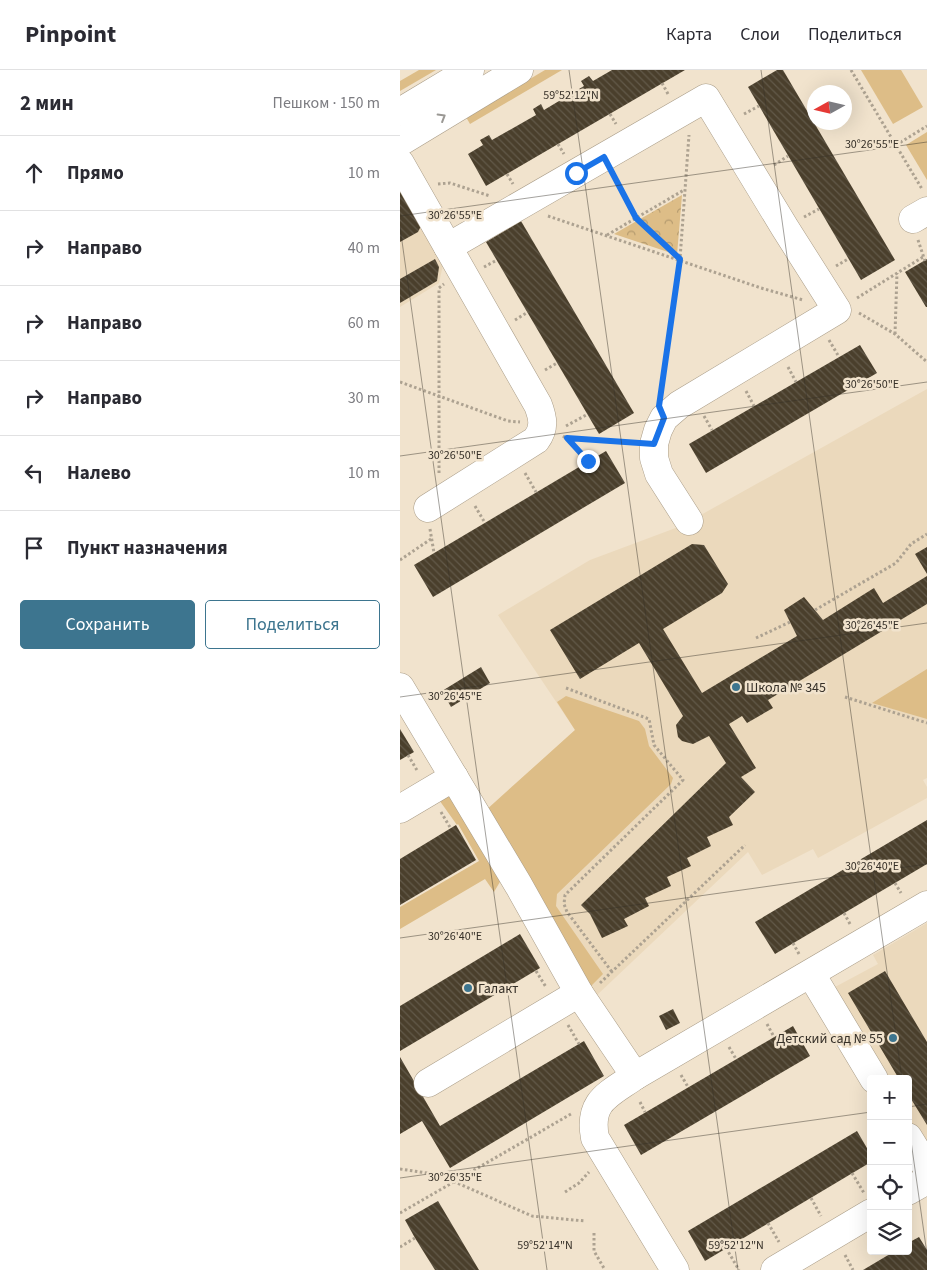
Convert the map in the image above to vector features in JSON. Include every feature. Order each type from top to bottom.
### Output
[{"type":"main road","points":[[400,112],[470,70]]},
{"type":"main road","points":[[400,142],[519,70]]},
{"type":"main road","points":[[448,247],[706,98],[785,228],[841,307],[679,406],[664,418],[654,444],[654,458],[659,474],[688,521]]},
{"type":"main road","points":[[406,174],[538,405],[549,429],[541,433],[536,440],[433,505]]},
{"type":"main road","points":[[400,687],[519,886],[580,993],[635,1076]]},
{"type":"main road","points":[[400,809],[454,777]]},
{"type":"main road","points":[[675,1270],[595,1138],[593,1125],[595,1113],[601,1100],[635,1076],[927,905]]},
{"type":"main road","points":[[811,974],[872,1075]]},
{"type":"main road","points":[[428,1082],[580,993]]},
{"type":"main road","points":[[912,1144],[927,1168]]},
{"type":"main road","points":[[912,1189],[927,1180]]},
{"type":"main road","points":[[776,1270],[867,1206]]},
{"type":"path","points":[[851,70],[896,145],[921,207]]},
{"type":"path","points":[[664,418],[659,406],[680,259],[689,134],[706,98]]},
{"type":"path","points":[[896,145],[927,126]]},
{"type":"path","points":[[604,157],[636,218],[680,259]]},
{"type":"path","points":[[406,174],[450,183],[680,259],[761,288],[841,307],[895,334],[927,362]]},
{"type":"path","points":[[606,235],[685,190]]},
{"type":"path","points":[[841,307],[922,258]]},
{"type":"path","points":[[433,505],[439,396],[439,288],[461,271]]},
{"type":"path","points":[[895,334],[897,273]]},
{"type":"path","points":[[400,382],[508,421],[549,429],[567,438],[588,461]]},
{"type":"path","points":[[549,429],[588,414]]},
{"type":"path","points":[[567,438],[654,444]]},
{"type":"path","points":[[815,610],[896,563],[911,544],[927,534]]},
{"type":"path","points":[[400,560],[431,539]]},
{"type":"path","points":[[756,638],[790,622]]},
{"type":"path","points":[[566,688],[649,719],[654,745],[684,780],[565,895],[564,904],[567,912],[612,972]]},
{"type":"path","points":[[845,697],[927,723]]},
{"type":"path","points":[[408,755],[412,764]]},
{"type":"path","points":[[446,820],[451,828]]},
{"type":"path","points":[[580,993],[592,990],[745,845]]},
{"type":"path","points":[[536,970],[540,977]]},
{"type":"path","points":[[575,1038],[579,1044]]},
{"type":"path","points":[[400,1213],[590,1103],[601,1100]]},
{"type":"path","points":[[400,1169],[427,1173],[455,1182],[532,1216],[585,1221]]},
{"type":"path","points":[[852,1173],[867,1203]]},
{"type":"path","points":[[594,1233],[594,1251],[605,1270]]},
{"type":"path","points":[[400,1247],[416,1238]]},
{"type":"path","points":[[726,1248],[739,1270]]},
{"type":"shaded area","points":[[400,172],[446,251],[439,283],[400,307]]},
{"type":"shaded area","name":"Школа № 345","points":[[927,389],[927,778],[923,780],[927,787],[927,798],[818,858],[813,849],[762,875],[748,852],[596,996],[484,812],[575,730],[498,615],[590,560],[681,526]]},
{"type":"shaded area","name":"Детский сад № 55","points":[[927,923],[927,1152],[912,1128],[912,1075],[881,1075],[835,987],[878,964],[873,955]]},
{"type":"green space","points":[[419,70],[436,70],[400,91],[400,81]]},
{"type":"green space","points":[[545,70],[562,70],[470,124],[466,117]]},
{"type":"green space","points":[[861,70],[901,70],[923,107],[893,124]]},
{"type":"green space","points":[[927,132],[927,180],[906,145]]},
{"type":"green space","points":[[682,195],[677,255],[614,234]]},
{"type":"green space","points":[[927,669],[927,719],[872,703]]},
{"type":"green space","points":[[566,696],[639,721],[645,729],[649,746],[673,778],[671,784],[557,894],[556,906],[603,974],[590,987],[484,812],[575,730],[557,702]]},
{"type":"green space","points":[[447,794],[452,796],[504,875],[494,892],[485,879],[400,929],[400,907],[479,861],[458,824],[437,797]]},
{"type":"building","points":[[612,70],[685,70],[486,186],[468,154],[483,145],[480,140],[489,135],[492,140],[536,115],[533,109],[541,104],[544,110],[584,86],[581,81],[589,76],[593,81]]},
{"type":"building","points":[[777,70],[783,70],[807,111],[807,130],[818,130],[895,260],[861,280],[748,87]]},
{"type":"building","points":[[400,184],[422,220],[418,232],[400,242]]},
{"type":"building","points":[[521,221],[634,413],[599,434],[486,242]]},
{"type":"building","points":[[435,259],[439,267],[437,281],[400,303],[400,279]]},
{"type":"building","points":[[927,259],[927,307],[926,307],[905,272]]},
{"type":"building","points":[[860,345],[877,373],[706,473],[689,444]]},
{"type":"building","points":[[606,451],[625,483],[433,597],[414,565]]},
{"type":"building","points":[[692,544],[704,545],[728,584],[722,593],[663,629],[702,693],[797,636],[784,610],[804,597],[823,620],[874,588],[883,603],[927,576],[927,604],[768,700],[773,708],[747,723],[742,716],[729,724],[756,768],[741,777],[755,792],[729,817],[733,825],[707,837],[711,846],[687,858],[691,866],[667,877],[671,886],[645,898],[649,906],[624,919],[628,926],[602,938],[590,914],[581,905],[726,763],[709,736],[693,744],[682,741],[678,737],[676,725],[683,716],[639,643],[580,679],[550,630]]},
{"type":"building","points":[[927,547],[927,574],[915,554]]},
{"type":"building","points":[[481,667],[490,683],[451,707],[442,691]]},
{"type":"building","points":[[400,729],[414,752],[400,760]]},
{"type":"building","points":[[927,820],[927,864],[775,954],[755,922]]},
{"type":"building","points":[[456,825],[476,860],[400,905],[400,859]]},
{"type":"building","name":"Галакт","points":[[520,934],[540,968],[400,1051],[400,1006]]},
{"type":"building","points":[[885,971],[927,1042],[927,1125],[912,1101],[912,1075],[897,1075],[848,993]]},
{"type":"building","points":[[673,1009],[680,1023],[666,1030],[659,1016]]},
{"type":"building","points":[[793,1026],[810,1056],[641,1155],[624,1125]]},
{"type":"building","points":[[584,1041],[604,1076],[450,1168],[422,1121],[400,1134],[400,1057],[440,1126]]},
{"type":"building","points":[[857,1131],[867,1148],[867,1164],[705,1261],[688,1231]]},
{"type":"building","points":[[438,1201],[479,1270],[435,1270],[415,1238],[405,1220]]},
{"type":"building","points":[[919,1237],[927,1250],[927,1270],[863,1270],[888,1255],[912,1255],[912,1241]]},
{"type":"place","name":"Школа № 345","points":[[736,687]]},
{"type":"place","name":"Галакт","points":[[468,988]]},
{"type":"place","name":"Детский сад № 55","points":[[893,1038]]},
{"type":"route","points":[[576,173],[604,157],[636,218],[680,259],[659,406],[664,418],[654,444],[567,438],[588,461]]}]
